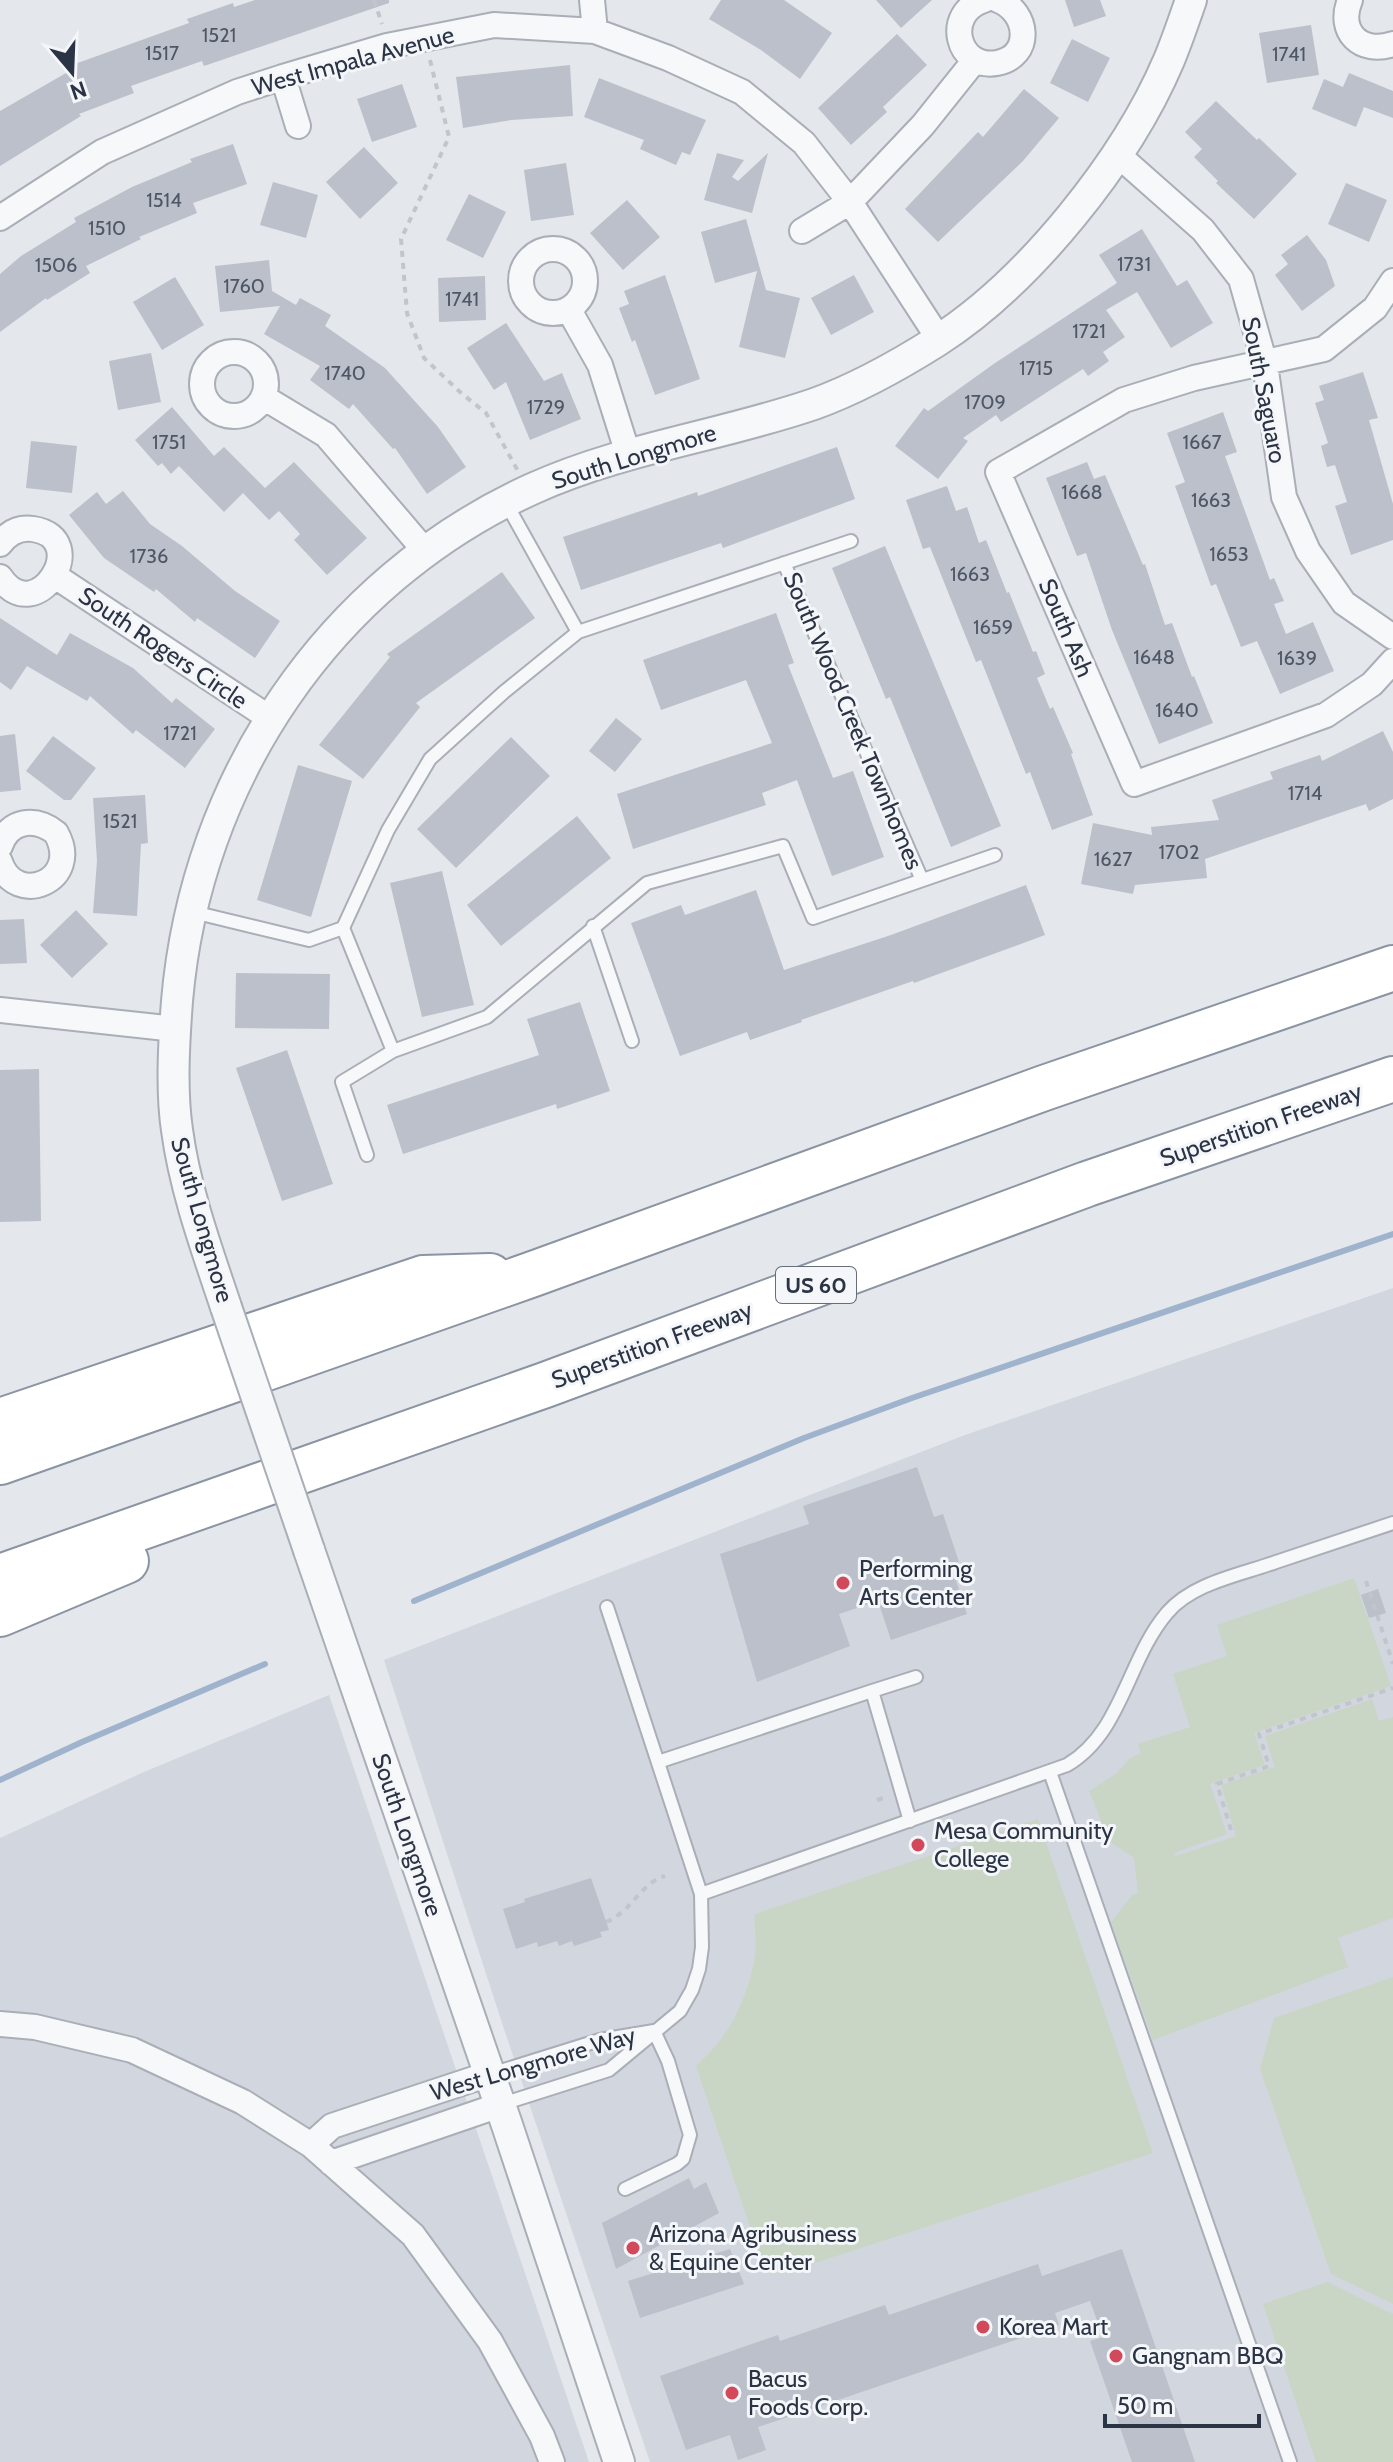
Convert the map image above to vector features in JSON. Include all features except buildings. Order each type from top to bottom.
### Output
[{"type":"highway","points":[[0,1462],[533,1274],[1393,957]]},
{"type":"highway","points":[[1044,1088],[1393,968]]},
{"type":"highway","name":"Superstition Freeway","points":[[0,1577],[545,1385],[1087,1184],[1393,1079]]},
{"type":"highway","points":[[1087,1184],[1393,1101]]},
{"type":"highway","points":[[0,1421],[423,1278],[533,1274]]},
{"type":"highway","points":[[0,1614],[545,1385]]},
{"type":"street","points":[[592,0],[595,31]]},
{"type":"street","points":[[984,0],[968,8],[959,26],[961,45],[975,60],[996,63],[1015,52],[1023,31],[1015,11],[998,0]]},
{"type":"street","name":"South Longmore","points":[[619,2462],[199,1227],[176,1129],[175,1029],[190,912],[210,845],[240,772],[271,719],[307,666],[378,591],[460,528],[562,476],[628,454],[819,402],[939,339],[1006,285],[1049,242],[1117,154],[1169,61],[1191,0]]},
{"type":"street","points":[[1350,0],[1346,20],[1355,38],[1372,48],[1393,44]]},
{"type":"street","name":"West Impala Avenue","points":[[0,218],[102,152],[237,92],[283,77],[387,46],[494,25],[595,31],[668,58],[742,92],[804,143],[850,202],[939,339]]},
{"type":"street","points":[[802,231],[850,202],[923,125],[975,60]]},
{"type":"street","points":[[283,77],[298,126]]},
{"type":"street","name":"South Saguaro","points":[[1117,154],[1203,230],[1241,279],[1265,364],[1284,497],[1308,551],[1344,603],[1393,637]]},
{"type":"street","points":[[1265,364],[1324,349],[1375,308],[1393,281]]},
{"type":"street","points":[[569,310],[600,365],[628,454]]},
{"type":"street","name":"South Ash","points":[[1265,364],[1194,378],[1124,400],[998,472],[1134,784],[1326,715],[1372,684],[1393,661]]},
{"type":"street","points":[[263,397],[326,435],[426,552]]},
{"type":"street","name":"South Rogers Circle","points":[[0,544],[13,532],[31,528],[54,541],[60,559],[49,584],[31,592],[12,588],[0,577]]},
{"type":"street","name":"South Rogers Circle","points":[[55,576],[271,719]]},
{"type":"street","points":[[0,846],[8,831],[17,825],[37,823],[56,833],[63,854],[56,875],[36,886],[16,883],[7,877],[0,862]]},
{"type":"street","points":[[0,1010],[175,1029]]},
{"type":"street","points":[[0,2024],[35,2027],[132,2050],[243,2102],[311,2145],[413,2235],[490,2341],[542,2436],[552,2462]]},
{"type":"street","name":"West Longmore Way","points":[[311,2145],[332,2126],[489,2074]]},
{"type":"street","name":"West Longmore Way","points":[[331,2163],[500,2105]]},
{"type":"lane","points":[[516,497],[578,632]]},
{"type":"lane","points":[[190,912],[309,940],[343,928],[388,830],[430,759],[504,692],[578,632],[851,541]]},
{"type":"lane","name":"South Wood Creek Townhomes","points":[[784,563],[922,880]]},
{"type":"lane","points":[[367,1155],[342,1082],[393,1051],[487,1017],[647,883],[783,846],[813,918],[995,855]]},
{"type":"lane","points":[[593,926],[632,1041]]},
{"type":"lane","points":[[343,928],[393,1051]]},
{"type":"lane","points":[[701,1894],[1050,1772],[1080,1758],[1105,1728],[1146,1644],[1167,1613],[1184,1597],[1213,1584],[1393,1523]]},
{"type":"lane","points":[[607,1607],[701,1894],[702,1947],[692,1990],[680,2011],[654,2031],[668,2061],[690,2135],[683,2159],[677,2164],[625,2189]]},
{"type":"lane","points":[[658,1762],[916,1677]]},
{"type":"lane","points":[[872,1691],[910,1821]]},
{"type":"lane","points":[[1050,1772],[1290,2462]]},
{"type":"lane","name":"West Longmore Way","points":[[489,2074],[600,2040],[654,2031]]},
{"type":"lane","name":"West Longmore Way","points":[[500,2105],[609,2070],[654,2031]]},
{"type":"path","points":[[426,38],[449,137],[401,239],[407,313],[424,358],[486,413],[516,497]]},
{"type":"path","points":[[1366,1581],[1393,1664]]},
{"type":"path","points":[[1231,1830],[1217,1784],[1269,1766],[1259,1734],[1393,1688]]},
{"type":"path","points":[[877,1800],[887,1797]]},
{"type":"path","points":[[606,1922],[622,1915],[651,1881],[665,1876]]},
{"type":"shaded area","name":"Mesa Community College","points":[[1393,1288],[1393,2462],[650,2462],[384,1660],[965,1435]]},
{"type":"shaded area","points":[[329,1695],[589,2462],[0,2462],[0,1838],[144,1772]]},
{"type":"green space","points":[[1354,1578],[1391,1686],[1254,1733],[1265,1765],[1210,1784],[1227,1834],[1174,1853],[1176,1856],[1236,1836],[1221,1785],[1275,1767],[1265,1736],[1372,1699],[1379,1721],[1393,1717],[1393,1918],[1338,1938],[1348,1967],[1153,2040],[1111,1922],[1132,1895],[1138,1893],[1134,1858],[1110,1842],[1089,1791],[1141,1753],[1138,1744],[1190,1727],[1173,1674],[1227,1656],[1217,1625]]},
{"type":"green space","points":[[1038,1819],[1153,2153],[776,2273],[761,2260],[696,2066],[725,2034],[744,1998],[755,1958],[755,1914]]},
{"type":"green space","points":[[1393,1977],[1393,2304],[1331,2274],[1260,2069],[1274,2018]]},
{"type":"green space","points":[[1327,2282],[1393,2314],[1393,2462],[1316,2462],[1263,2304]]},
{"type":"waterway","points":[[414,1601],[804,1438],[912,1398],[1393,1234]]},
{"type":"waterway","points":[[0,1780],[265,1664]]},
{"type":"place","name":"Performing Arts Center","points":[[843,1583]]},
{"type":"place","name":"Mesa Community College","points":[[918,1845]]},
{"type":"place","name":"Arizona Agribusiness & Equine Center","points":[[633,2248]]},
{"type":"place","name":"Korea Mart","points":[[983,2327]]},
{"type":"place","name":"Gangnam BBQ","points":[[1116,2356]]},
{"type":"place","name":"Bacus Foods Corp.","points":[[732,2393]]}]
